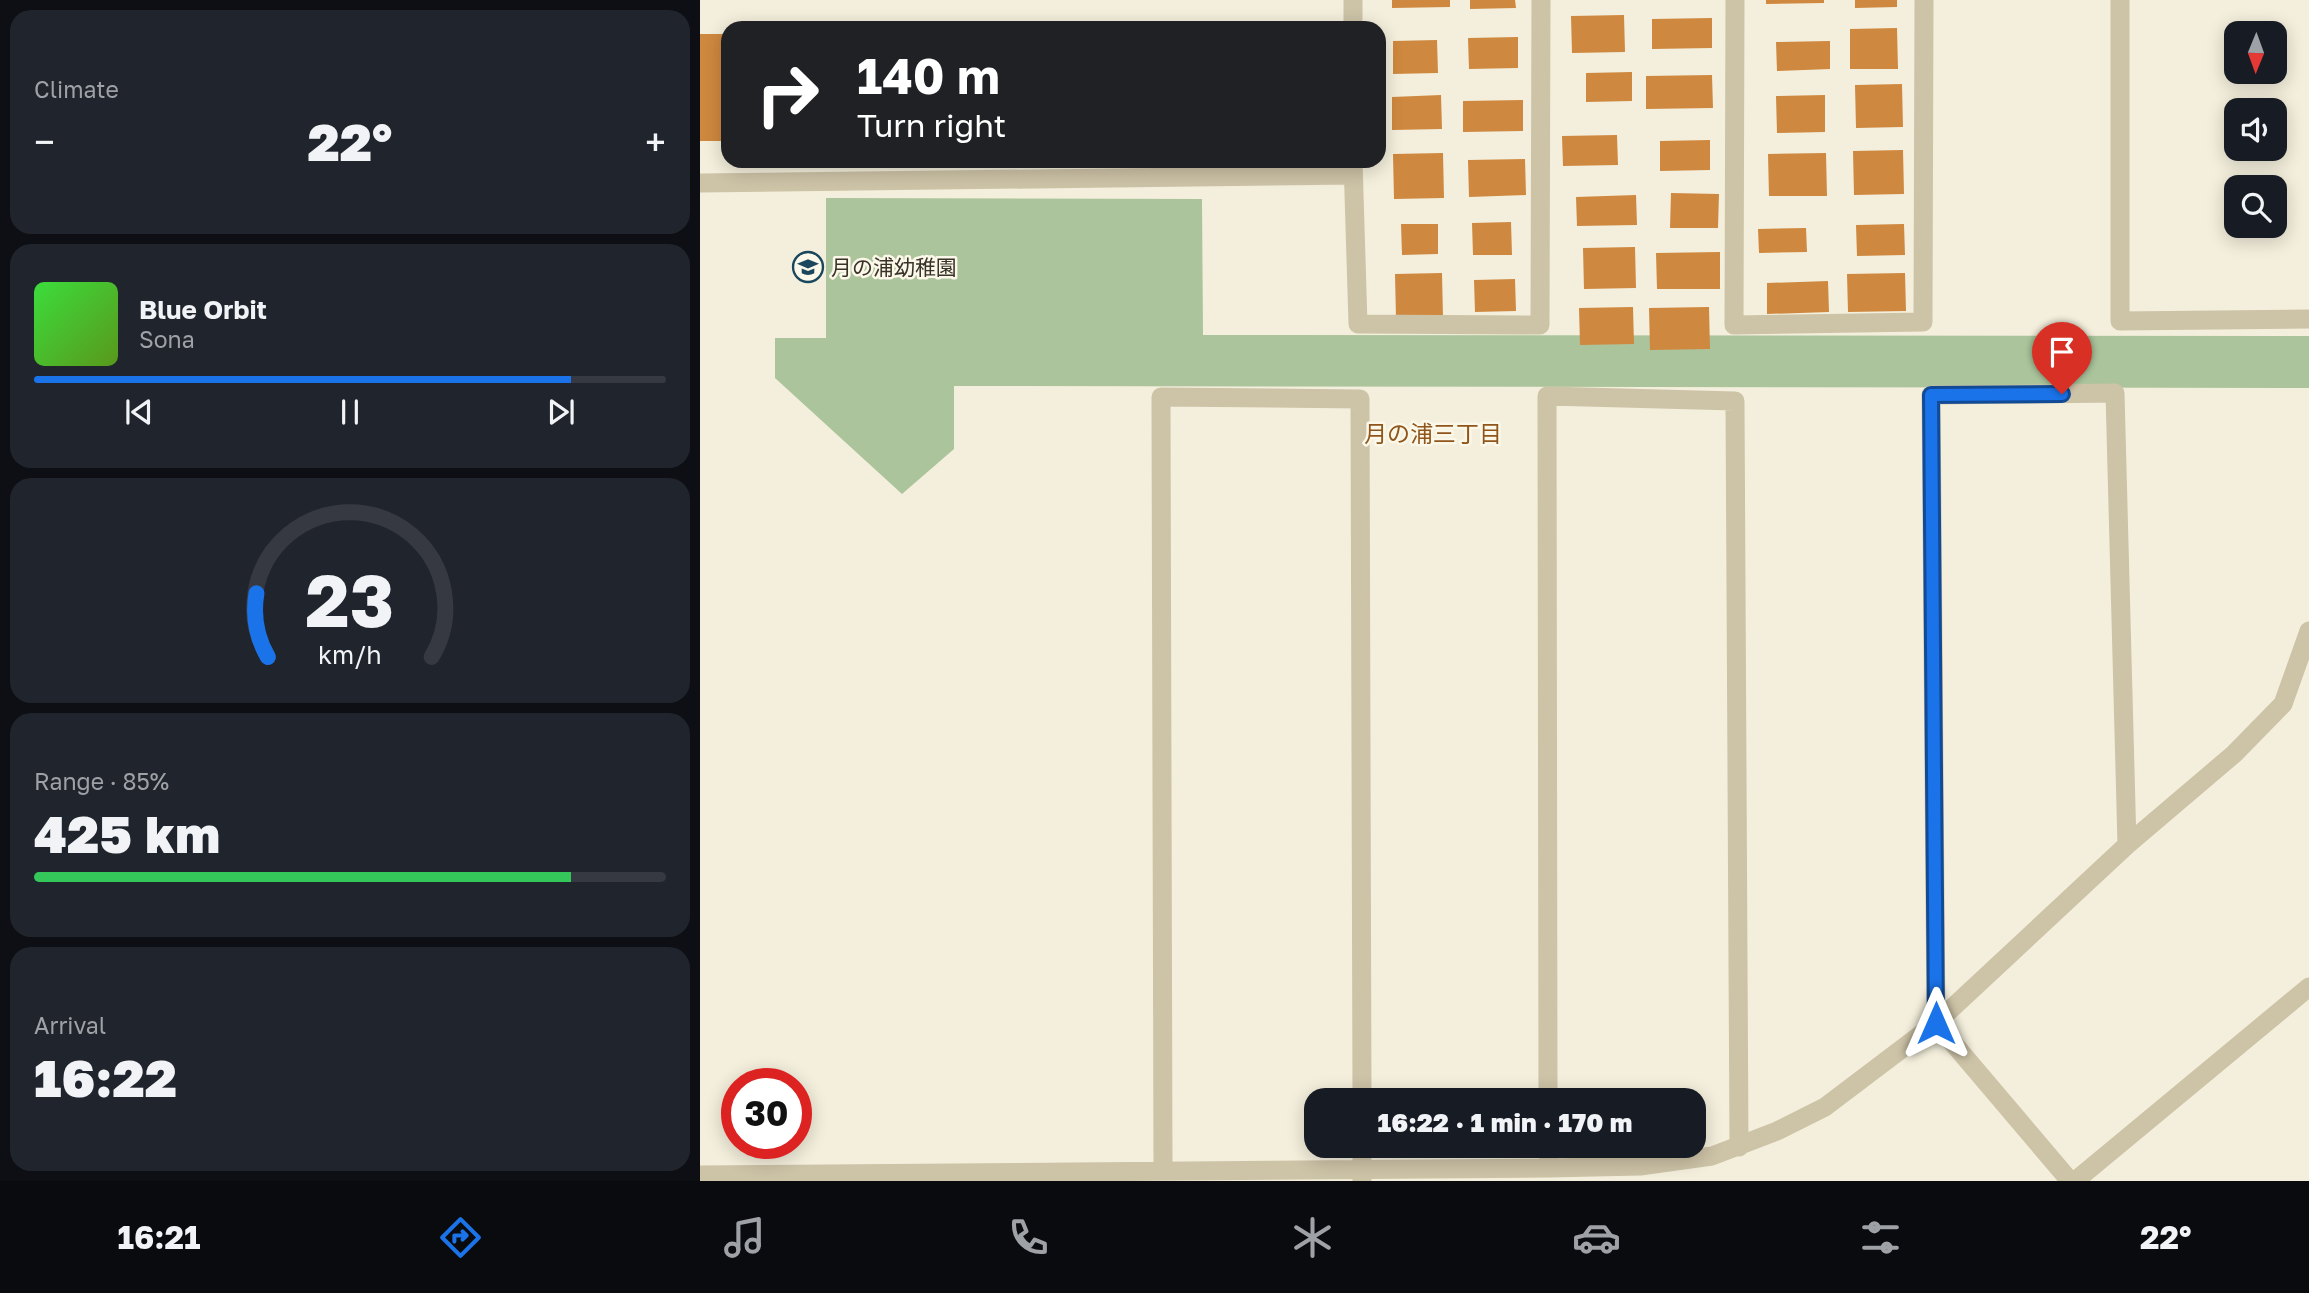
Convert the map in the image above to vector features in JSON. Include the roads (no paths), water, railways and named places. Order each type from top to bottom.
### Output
[{"type":"street","points":[[1353,0],[1353,21]]},
{"type":"street","points":[[700,183],[1353,168],[1358,324],[1540,325],[1541,0]]},
{"type":"street","points":[[1735,0],[1734,324],[1923,322],[1924,0]]},
{"type":"street","points":[[2120,0],[2120,321],[2309,319]]},
{"type":"street","points":[[2127,845],[2115,393],[1931,395],[1936,1023],[2072,1181],[2309,987]]},
{"type":"street","points":[[1548,1088],[1547,396],[1735,401],[1739,1147]]},
{"type":"street","points":[[1163,1171],[1161,397],[1360,399],[1362,1088]]},
{"type":"street","points":[[700,1175],[745,1178],[1163,1171],[1362,1175],[1640,1166],[1712,1156],[1739,1147],[1825,1107],[1936,1023],[2127,845],[2234,754],[2283,704],[2309,631]]},
{"type":"street","points":[[1549,1158],[1549,1168]]},
{"type":"place","name":"月の浦幼稚園","points":[[808,267]]},
{"type":"district","name":"月の浦三丁目","points":[[1433,433]]}]
